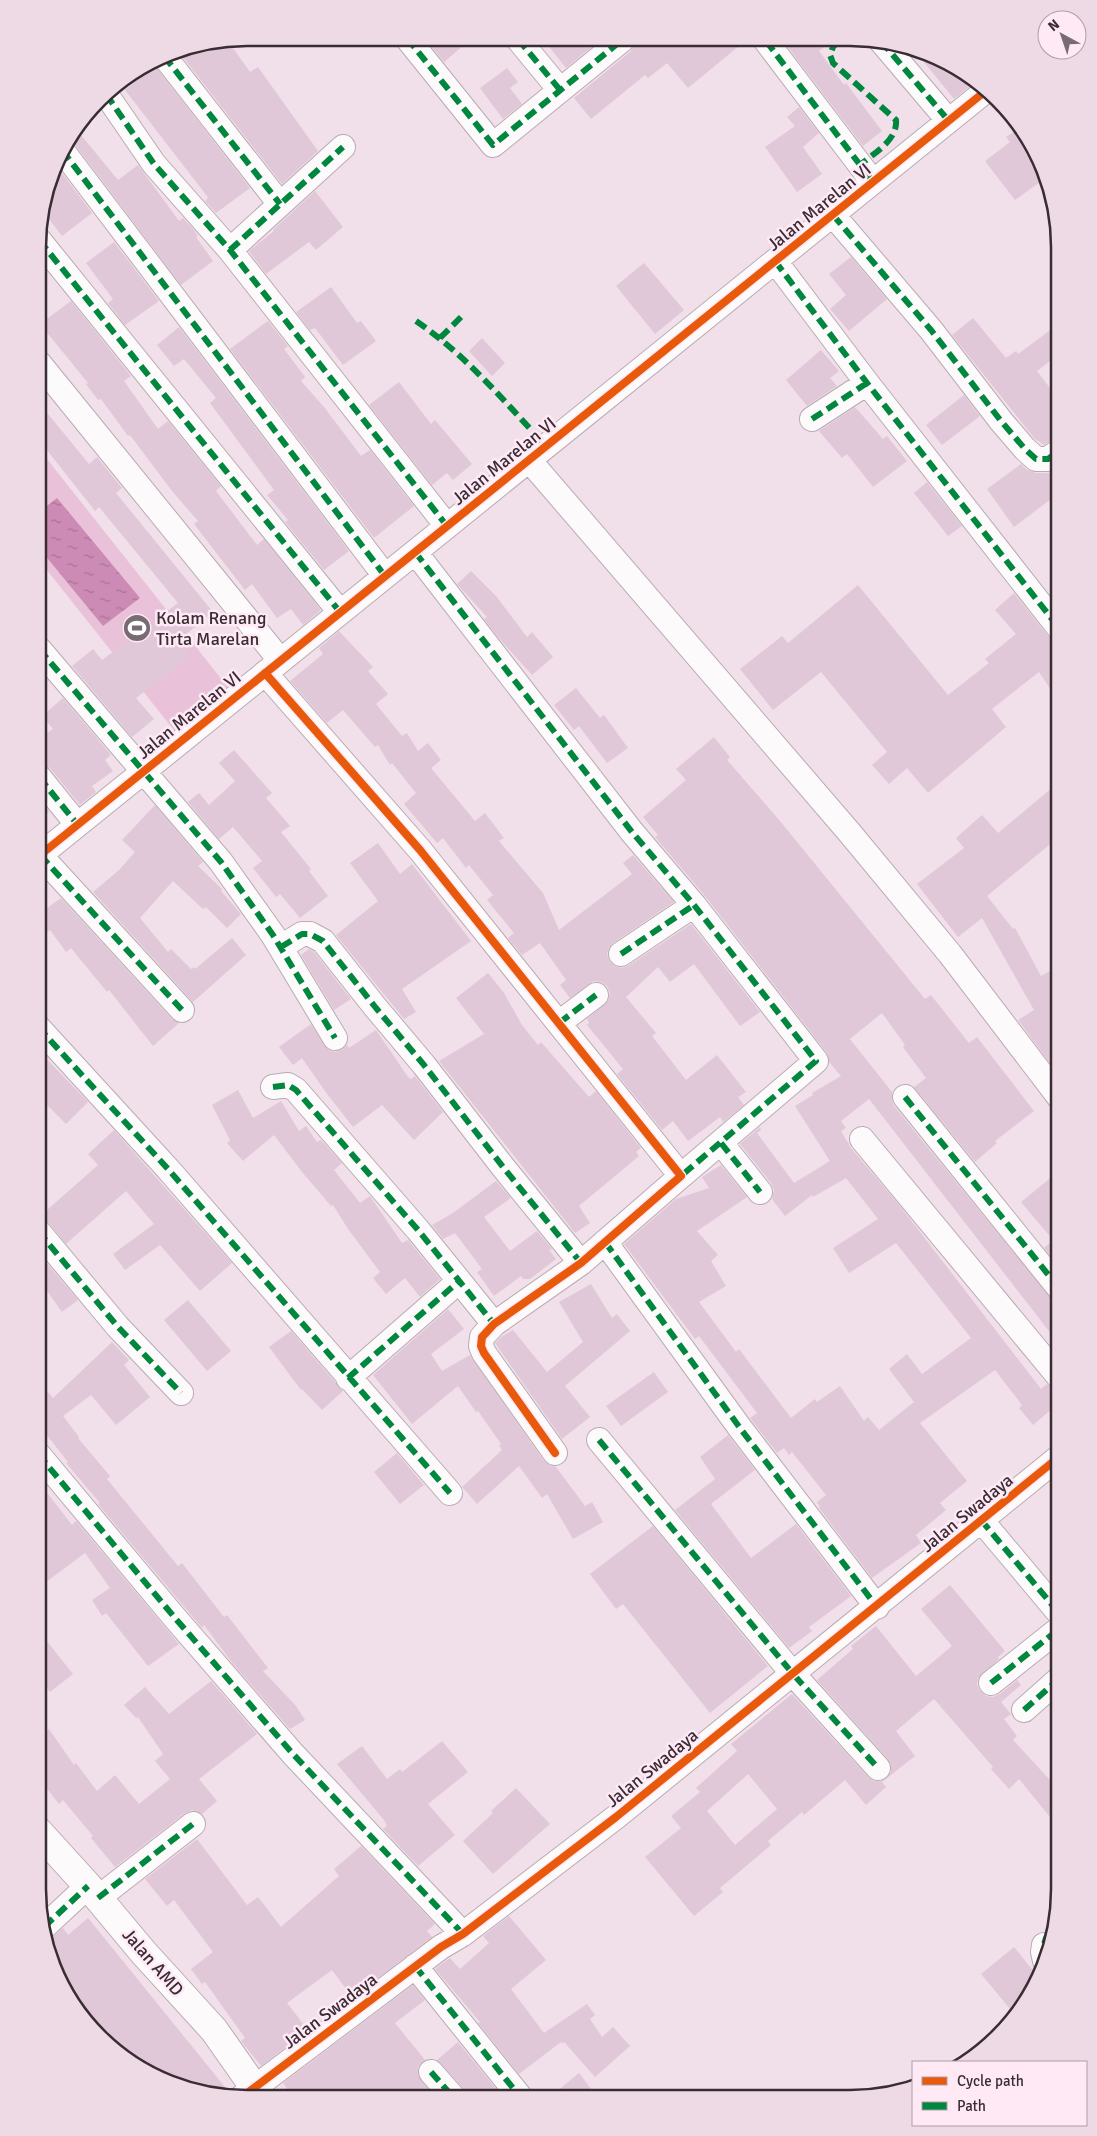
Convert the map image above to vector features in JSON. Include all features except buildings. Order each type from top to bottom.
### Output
[{"type":"street","points":[[413,46],[493,145],[615,46]]},
{"type":"street","points":[[524,46],[560,90]]},
{"type":"street","points":[[770,46],[873,182]]},
{"type":"street","points":[[889,50],[948,120]]},
{"type":"street","points":[[169,62],[280,204]]},
{"type":"street","name":"Jalan Marelan VI","points":[[46,849],[981,95]]},
{"type":"street","points":[[110,100],[154,164],[230,250],[447,526]]},
{"type":"street","points":[[230,250],[343,147]]},
{"type":"street","points":[[67,157],[384,576]]},
{"type":"street","points":[[833,215],[931,330],[1001,422],[1025,450],[1036,459],[1048,459],[1051,457]]},
{"type":"street","points":[[46,249],[340,612]]},
{"type":"street","points":[[775,261],[867,383],[940,473],[1051,618]]},
{"type":"street","points":[[46,372],[273,666],[681,1176]]},
{"type":"street","points":[[812,419],[867,383]]},
{"type":"street","points":[[529,460],[875,863],[950,954],[1051,1087]]},
{"type":"street","points":[[415,552],[632,832],[694,905],[816,1061],[581,1263],[494,1324],[482,1337],[481,1346],[484,1353],[555,1453]]},
{"type":"street","points":[[46,657],[221,862],[281,948],[335,1038]]},
{"type":"street","points":[[46,786],[77,824]]},
{"type":"street","points":[[46,863],[182,1010]]},
{"type":"street","points":[[621,954],[694,905]]},
{"type":"street","points":[[281,948],[302,934],[310,934],[323,940],[376,1008],[424,1064],[502,1167],[581,1263]]},
{"type":"street","points":[[559,1023],[596,995]]},
{"type":"street","points":[[46,1036],[168,1169],[450,1493]]},
{"type":"street","points":[[273,1087],[288,1085],[296,1090],[418,1230],[458,1282],[494,1324]]},
{"type":"street","points":[[905,1097],[1051,1278]]},
{"type":"street","points":[[862,1139],[1051,1367]]},
{"type":"street","points":[[721,1143],[760,1192]]},
{"type":"street","points":[[46,1241],[118,1327],[181,1392]]},
{"type":"street","points":[[605,1242],[740,1428],[877,1607]]},
{"type":"street","points":[[348,1378],[458,1282]]},
{"type":"street","points":[[600,1440],[793,1674],[878,1768]]},
{"type":"street","name":"Jalan Swadaya","points":[[256,2090],[415,1966],[463,1934],[616,1817],[877,1607],[1051,1463]]},
{"type":"street","points":[[46,1464],[175,1618],[293,1754],[463,1934]]},
{"type":"street","points":[[981,1520],[1051,1603]]},
{"type":"street","points":[[992,1683],[1051,1635]]},
{"type":"street","points":[[1024,1710],[1051,1686]]},
{"type":"street","points":[[49,1923],[193,1824]]},
{"type":"street","name":"Jalan AMD","points":[[46,1840],[93,1892],[142,1952],[214,2030],[250,2090]]},
{"type":"street","points":[[415,1966],[515,2090]]},
{"type":"street","points":[[431,2072],[447,2090]]},
{"type":"shaded area","name":"Kolam Renang Tirta Marelan","points":[[46,458],[234,695],[181,739],[46,569]]},
{"type":"water","points":[[57,498],[140,598],[103,626],[46,557],[46,507]]},
{"type":"marked path","points":[[413,46],[493,145],[615,46]]},
{"type":"marked path","points":[[524,46],[560,90]]},
{"type":"marked path","points":[[770,46],[873,182]]},
{"type":"marked path","points":[[834,46],[830,55],[833,63],[896,120],[896,127],[889,140],[860,165]]},
{"type":"marked path","points":[[889,50],[948,120]]},
{"type":"marked path","points":[[169,62],[280,204]]},
{"type":"marked path","points":[[110,100],[154,164],[230,250],[447,526]]},
{"type":"marked path","points":[[230,250],[343,147]]},
{"type":"marked path","points":[[67,157],[385,576]]},
{"type":"marked path","points":[[833,215],[931,330],[1025,449],[1036,459],[1048,459],[1051,457]]},
{"type":"marked path","points":[[46,249],[340,612]]},
{"type":"marked path","points":[[775,261],[867,383],[1051,618]]},
{"type":"marked path","points":[[440,338],[461,317]]},
{"type":"marked path","points":[[416,321],[468,364],[546,446]]},
{"type":"marked path","points":[[812,419],[867,383]]},
{"type":"marked path","points":[[415,552],[632,832],[694,905],[816,1061],[681,1176]]},
{"type":"marked path","points":[[46,657],[221,862],[273,935],[335,1038]]},
{"type":"marked path","points":[[46,786],[77,824]]},
{"type":"marked path","points":[[46,862],[182,1010]]},
{"type":"marked path","points":[[621,954],[694,905]]},
{"type":"marked path","points":[[281,947],[302,934],[310,934],[323,941],[581,1263]]},
{"type":"marked path","points":[[559,1023],[596,995]]},
{"type":"marked path","points":[[46,1036],[168,1169],[450,1493]]},
{"type":"marked path","points":[[273,1087],[288,1085],[296,1090],[418,1230],[494,1324]]},
{"type":"marked path","points":[[905,1097],[1051,1278]]},
{"type":"marked path","points":[[721,1143],[760,1192]]},
{"type":"marked path","points":[[46,1241],[118,1327],[181,1393]]},
{"type":"marked path","points":[[605,1242],[740,1428],[877,1607]]},
{"type":"marked path","points":[[348,1378],[458,1282]]},
{"type":"marked path","points":[[599,1440],[793,1674],[878,1768]]},
{"type":"marked path","points":[[46,1464],[175,1618],[293,1754],[463,1934]]},
{"type":"marked path","points":[[981,1520],[1051,1603]]},
{"type":"marked path","points":[[991,1683],[1051,1635]]},
{"type":"marked path","points":[[1024,1710],[1051,1686]]},
{"type":"marked path","points":[[98,1898],[193,1824]]},
{"type":"marked path","points":[[49,1922],[88,1886]]},
{"type":"marked path","points":[[415,1966],[515,2090]]},
{"type":"marked path","points":[[431,2072],[447,2090]]},
{"type":"cycle path","points":[[46,850],[981,95]]},
{"type":"cycle path","points":[[265,673],[420,850],[681,1176],[581,1263],[494,1324],[482,1337],[481,1346],[484,1353],[555,1453]]},
{"type":"cycle path","points":[[251,2090],[441,1947],[463,1934],[616,1817],[1051,1464]]},
{"type":"place","name":"Kolam Renang Tirta Marelan","points":[[137,628]]}]
